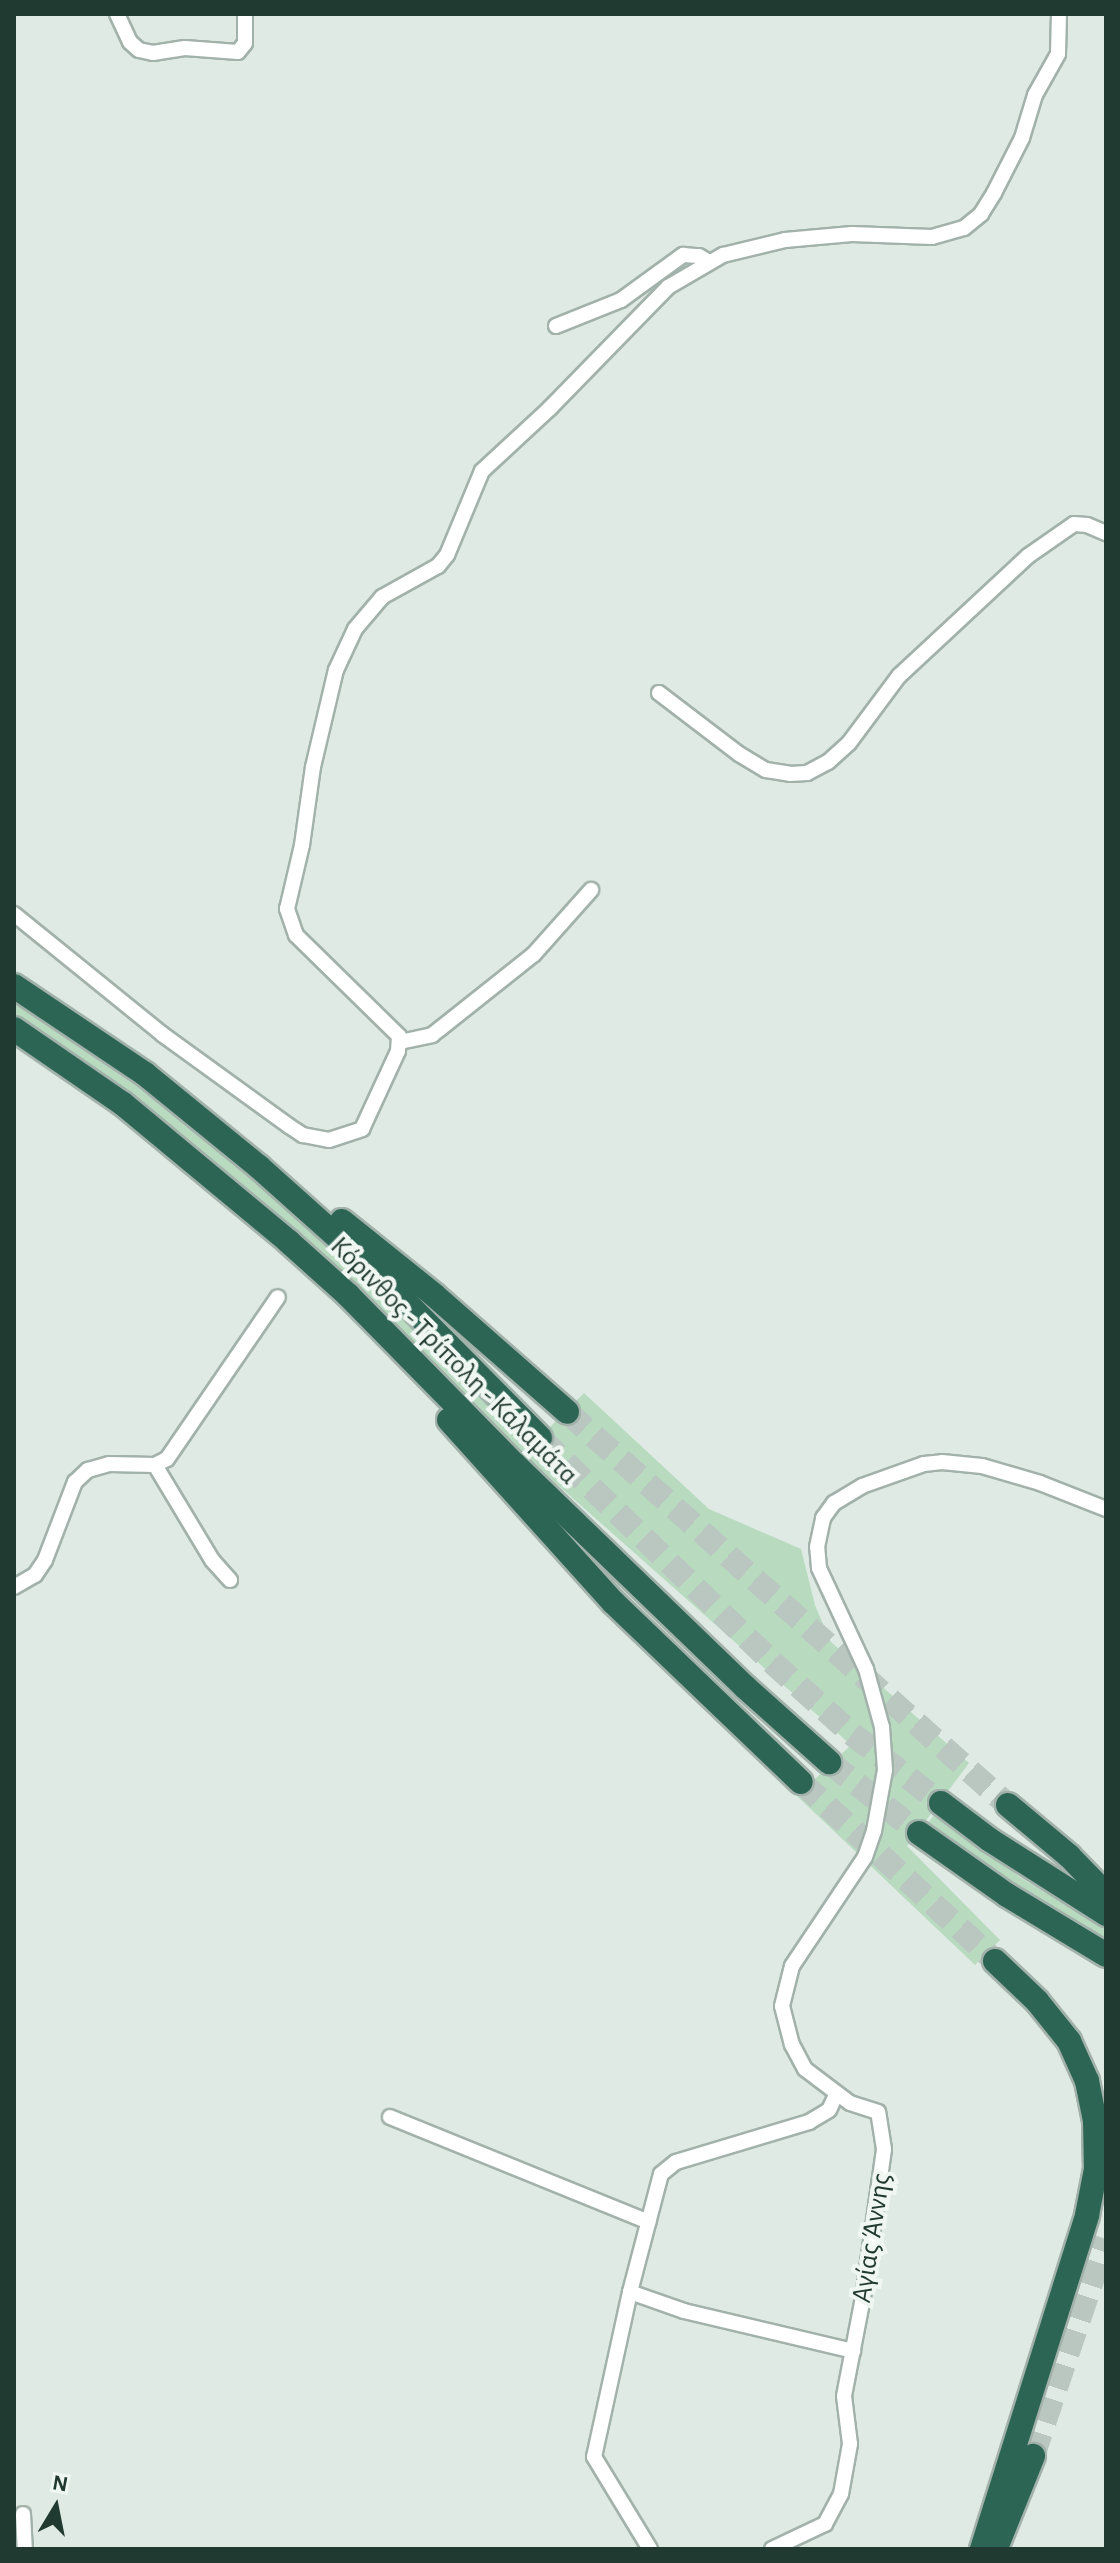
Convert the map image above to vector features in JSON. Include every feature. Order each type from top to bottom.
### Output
[{"type":"highway","name":"Κόρινθος - Τρίπολη - Καλαμάτα","points":[[14,986],[145,1074],[201,1119],[374,1270],[540,1438]]},
{"type":"highway","name":"Κόρινθος - Τρίπολη - Καλαμάτα","points":[[14,1029],[123,1104],[235,1195],[348,1295],[514,1464],[745,1687],[829,1762]]},
{"type":"highway","points":[[201,1119],[365,1239],[567,1412]]},
{"type":"highway","points":[[235,1195],[398,1363],[613,1602],[801,1782]]},
{"type":"highway","points":[[941,1803],[1099,1904]]},
{"type":"highway","points":[[1008,1805],[1069,1856],[1099,1904]]},
{"type":"highway","points":[[919,1833],[968,1870],[1106,1955]]},
{"type":"highway","points":[[982,2549],[1087,2215],[1096,2169],[1095,2121],[1087,2081],[1069,2041],[1037,2001],[995,1961]]},
{"type":"highway","points":[[996,2549],[1033,2456]]},
{"type":"street","points":[[117,14],[130,42],[139,50],[153,53],[185,48],[238,52],[245,43],[245,14]]},
{"type":"street","points":[[14,914],[162,1034],[289,1126],[309,1137],[336,1140],[362,1129],[400,1042],[394,1029],[296,935],[288,917],[313,767],[342,652],[355,629],[382,597],[426,575],[443,560],[475,481],[489,463],[550,408],[662,291],[709,262],[744,248],[819,235],[921,238],[950,234],[964,228],[981,214],[1022,138],[1035,95],[1058,54],[1059,14]]},
{"type":"street","points":[[556,326],[621,300],[683,255],[692,254],[709,262]]},
{"type":"street","points":[[659,693],[739,754],[766,770],[807,773],[828,762],[849,743],[899,676],[1028,556],[1074,524],[1106,533]]},
{"type":"street","points":[[400,1042],[432,1035],[464,1010],[540,948],[591,890]]},
{"type":"street","points":[[14,1587],[35,1575],[45,1560],[75,1482],[88,1470],[109,1464],[155,1465],[167,1459],[278,1297]]},
{"type":"street","name":"Αγίας Άννης","points":[[772,2549],[820,2527],[837,2505],[849,2458],[844,2396],[884,2144],[878,2112],[836,2095],[805,2069],[792,2045],[783,2017],[786,1978],[865,1857],[874,1831],[885,1770],[882,1727],[866,1669],[851,1630],[819,1568],[817,1547],[823,1518],[834,1503],[862,1486],[924,1464],[942,1462],[982,1466],[1040,1483],[1106,1509]]},
{"type":"street","points":[[155,1465],[212,1560],[230,1580]]},
{"type":"street","points":[[650,2549],[594,2457],[657,2184],[666,2167],[809,2122],[829,2110],[836,2095]]},
{"type":"street","points":[[390,2117],[648,2222]]},
{"type":"street","points":[[630,2292],[684,2311],[853,2351]]},
{"type":"street","points":[[23,2514],[25,2549]]},
{"type":"green space","points":[[14,1003],[136,1086],[249,1177],[364,1279],[530,1447],[584,1393],[709,1509],[801,1549],[815,1605],[830,1641],[969,1763],[907,1846],[1000,1940],[975,1965],[797,1796],[851,1745],[524,1455],[299,1233],[133,1094],[14,1013]]},
{"type":"green space","points":[[934,1815],[1021,1878],[1106,1929],[1106,1940],[977,1860],[928,1823]]},
{"type":"tunnel","points":[[567,1412],[1008,1805]]},
{"type":"tunnel","points":[[540,1438],[772,1662],[852,1734],[941,1803]]},
{"type":"tunnel","points":[[829,1762],[919,1833]]},
{"type":"tunnel","points":[[801,1782],[995,1961]]},
{"type":"tunnel","points":[[1033,2456],[1106,2239]]}]
